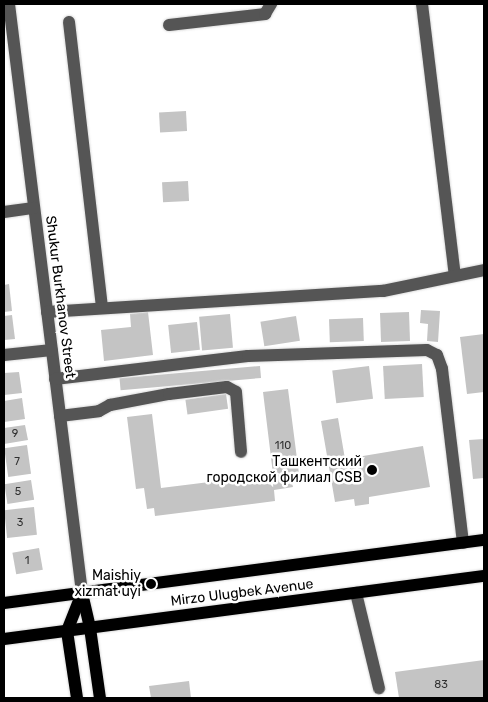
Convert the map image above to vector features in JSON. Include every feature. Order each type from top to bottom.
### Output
[{"type":"main road","name":"Mirzo Ulugbek Avenue","points":[[4,603],[484,540]]},
{"type":"main road","name":"Mirzo Ulugbek Avenue","points":[[4,640],[484,576]]},
{"type":"main road","points":[[82,593],[90,628],[100,698]]},
{"type":"main road","points":[[77,698],[67,631],[82,593]]},
{"type":"street","name":"Shukur Burkhanov Street","points":[[9,4],[82,593]]},
{"type":"street","points":[[169,25],[265,14],[271,4]]},
{"type":"street","points":[[422,4],[455,275]]},
{"type":"street","points":[[69,22],[102,307]]},
{"type":"street","points":[[4,212],[34,208]]},
{"type":"street","points":[[47,312],[102,307],[384,292],[484,270]]},
{"type":"street","points":[[4,356],[52,350]]},
{"type":"street","points":[[56,379],[248,356],[427,350],[438,355],[442,369],[463,543]]},
{"type":"street","points":[[60,416],[99,412],[110,404],[227,387],[236,392],[241,452]]},
{"type":"street","points":[[356,593],[380,688]]},
{"type":"building","points":[[186,111],[187,131],[160,132],[159,112]]},
{"type":"building","points":[[188,181],[189,201],[163,202],[162,182]]},
{"type":"building","points":[[9,284],[12,311],[4,312],[4,285]]},
{"type":"building","points":[[421,310],[440,311],[438,342],[427,341],[428,324],[420,323]]},
{"type":"building","points":[[148,312],[153,355],[104,361],[101,330],[131,327],[130,314]]},
{"type":"building","points":[[409,312],[410,341],[381,342],[380,313]]},
{"type":"building","points":[[230,314],[233,348],[202,351],[199,317]]},
{"type":"building","points":[[12,315],[15,339],[4,340],[4,316]]},
{"type":"building","points":[[296,316],[300,341],[264,346],[260,322]]},
{"type":"building","points":[[363,318],[364,341],[330,342],[329,319]]},
{"type":"building","points":[[197,322],[200,350],[171,353],[168,325]]},
{"type":"building","points":[[484,334],[484,392],[467,394],[460,337]]},
{"type":"building","points":[[422,364],[424,397],[385,399],[383,366]]},
{"type":"building","points":[[260,366],[261,378],[121,390],[120,378]]},
{"type":"building","points":[[369,366],[373,399],[336,403],[332,371]]},
{"type":"building","points":[[19,372],[22,393],[4,395],[4,373]]},
{"type":"building","points":[[288,389],[300,482],[292,483],[293,487],[274,490],[275,501],[155,516],[154,508],[147,509],[144,488],[136,489],[127,417],[152,414],[161,488],[273,474],[263,392]]},
{"type":"building","points":[[226,394],[228,409],[187,415],[185,400]]},
{"type":"building","points":[[22,398],[25,419],[4,422],[4,401]]},
{"type":"building","points":[[338,418],[345,459],[423,446],[430,487],[369,497],[369,504],[355,506],[354,499],[335,502],[321,421]]},
{"type":"building","points":[[25,425],[28,440],[4,444],[4,428]]},
{"type":"building","points":[[484,439],[484,478],[473,479],[469,440]]},
{"type":"building","points":[[27,445],[31,474],[8,477],[4,448]]},
{"type":"building","points":[[31,480],[34,500],[7,504],[4,484]]},
{"type":"building","points":[[34,507],[37,535],[7,538],[4,510]]},
{"type":"building","points":[[39,548],[43,570],[16,574],[12,553]]},
{"type":"building","points":[[484,660],[484,698],[399,698],[395,672]]},
{"type":"building","points":[[189,681],[191,698],[151,698],[149,686]]},
{"type":"place","name":"Ташкентский городской филиал CSB","points":[[372,470]]},
{"type":"place","name":"Maishiy xizmat uyi","points":[[151,584]]}]
